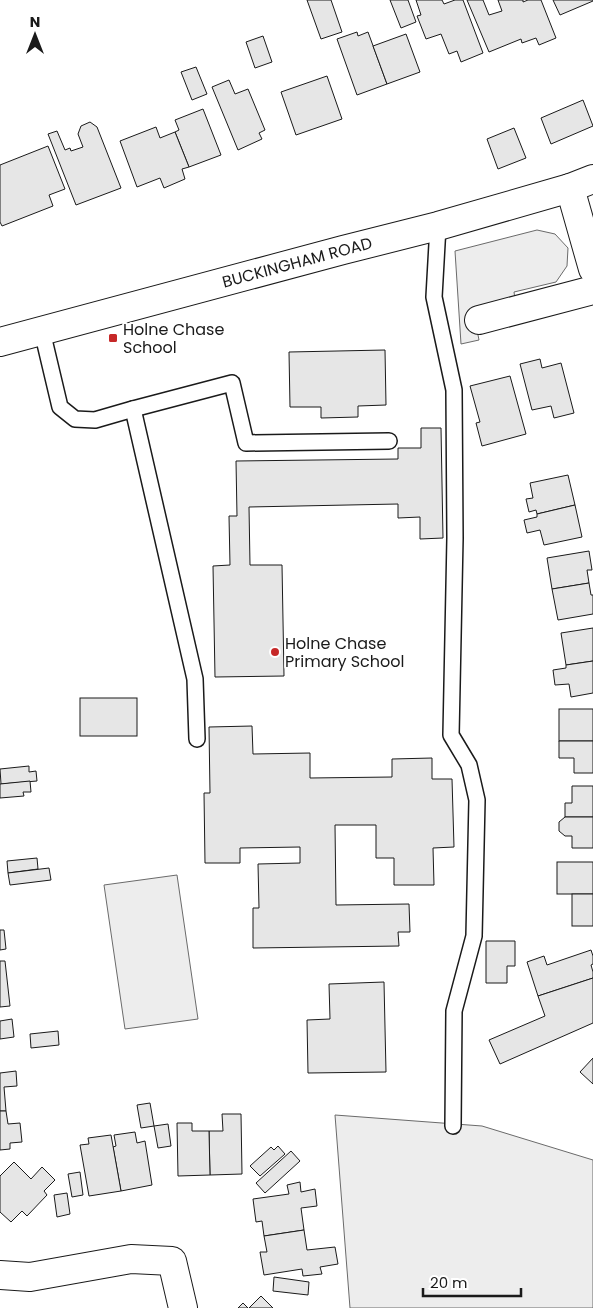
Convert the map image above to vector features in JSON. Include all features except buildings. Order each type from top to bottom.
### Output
[{"type":"main road","name":"BUCKINGHAM ROAD","points":[[0,342],[438,226],[582,183]]},
{"type":"main road","points":[[582,183],[593,269]]},
{"type":"main road","points":[[479,320],[593,290]]},
{"type":"main road","points":[[0,1275],[30,1277],[131,1259],[172,1261],[183,1308]]},
{"type":"lane","points":[[438,226],[434,297],[454,390],[455,538],[451,735],[469,765],[477,800],[474,936],[454,1011],[453,1126]]},
{"type":"lane","points":[[42,330],[60,407],[75,419],[95,420],[232,383],[246,443],[389,441]]},
{"type":"lane","points":[[133,409],[195,679],[197,739]]},
{"type":"shaded area","points":[[537,230],[555,234],[568,248],[567,266],[556,282],[514,292],[515,299],[473,310],[479,340],[461,344],[455,251]]},
{"type":"shaded area","points":[[177,875],[198,1019],[125,1029],[104,885]]},
{"type":"shaded area","points":[[335,1115],[482,1126],[593,1160],[593,1308],[350,1308]]},
{"type":"place","name":"Holne Chase School","points":[[113,338]]},
{"type":"place","name":"Holne Chase Primary School","points":[[275,652]]}]
